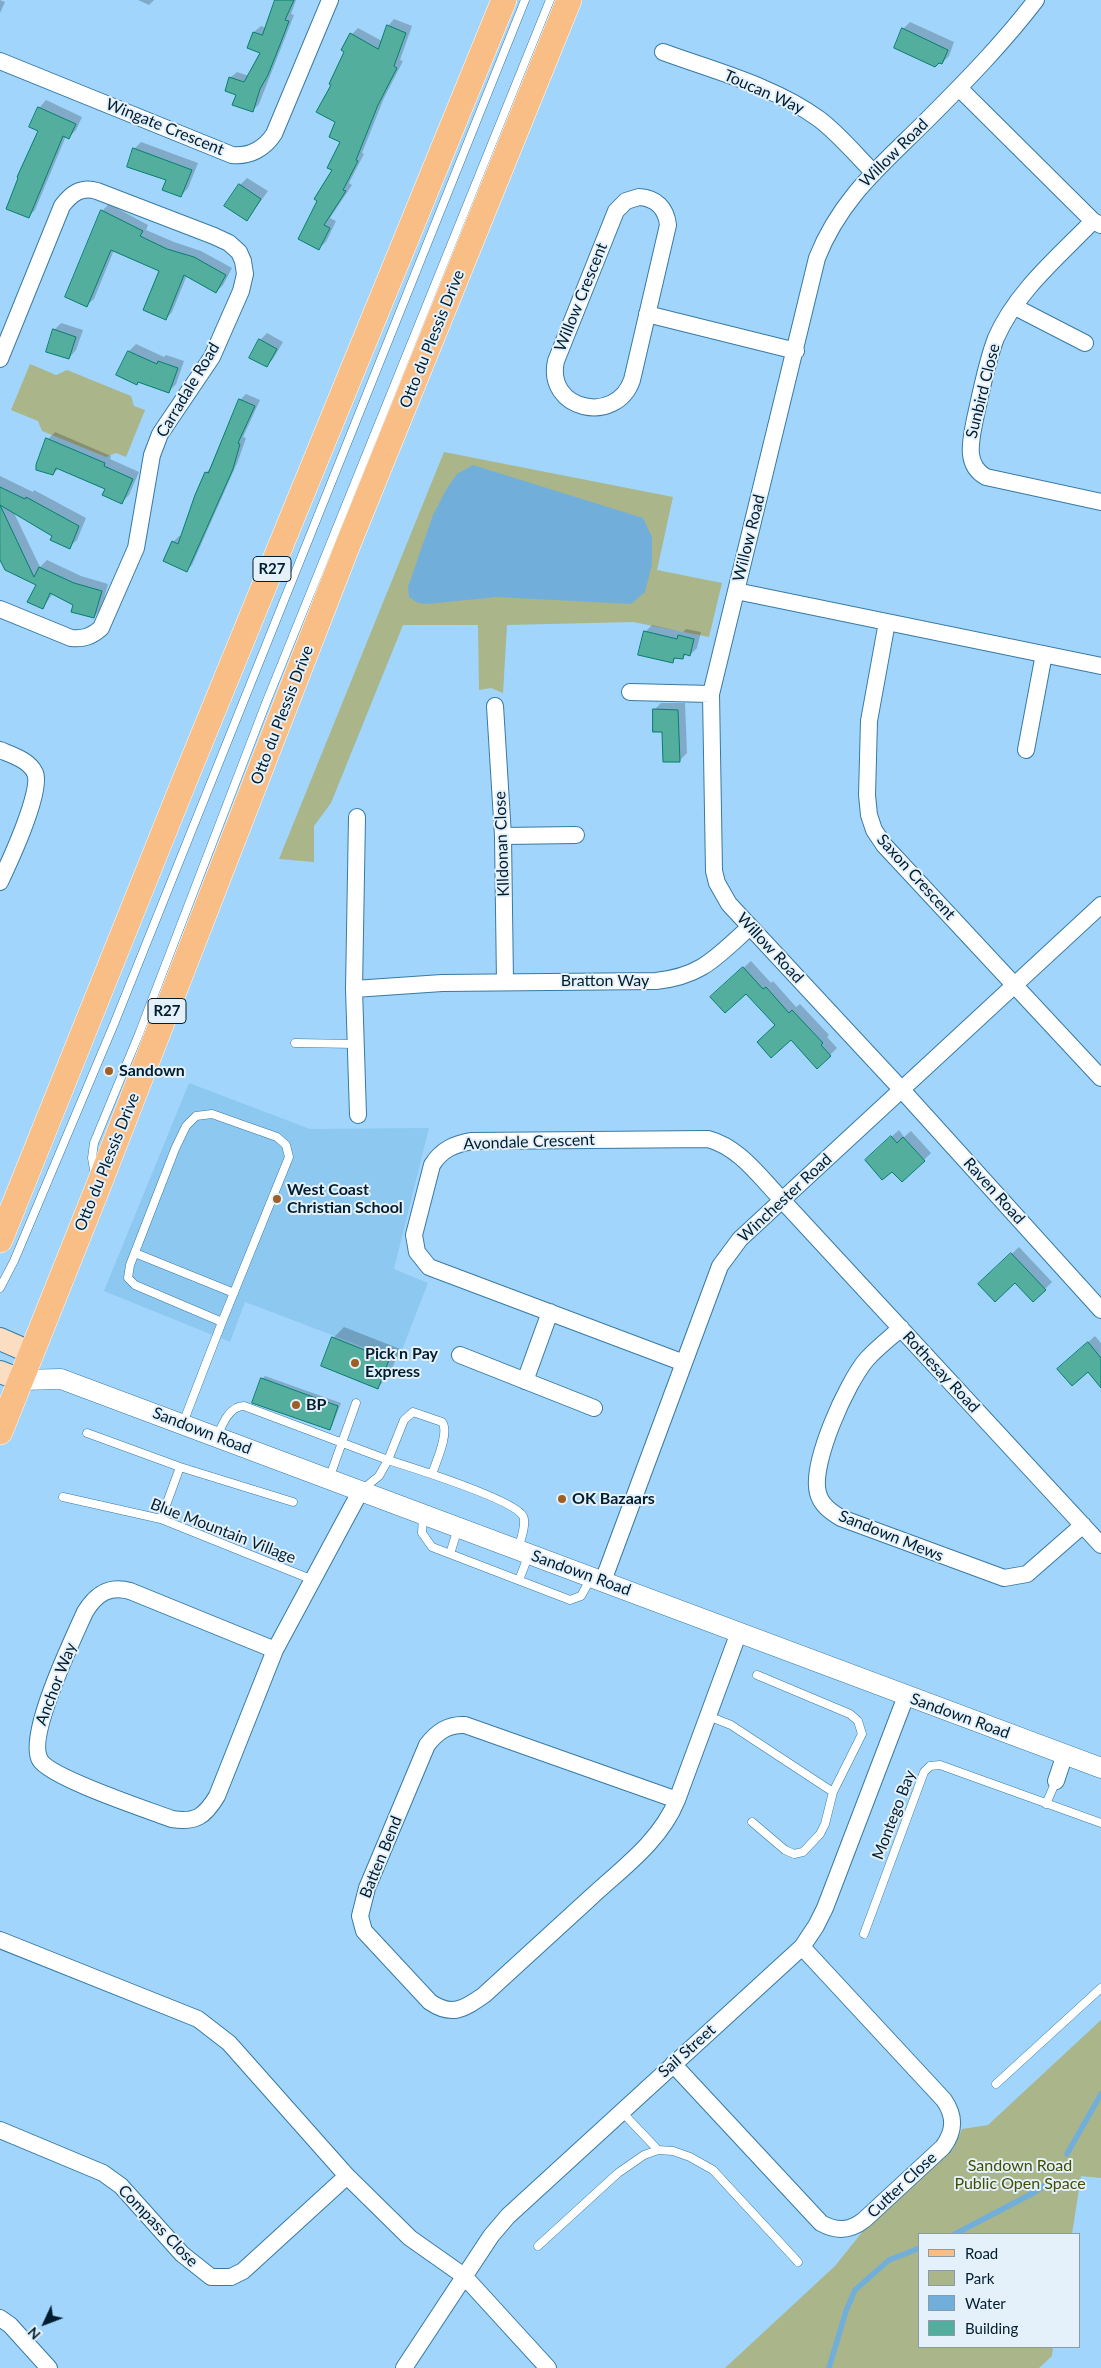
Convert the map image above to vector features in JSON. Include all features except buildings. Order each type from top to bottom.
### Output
[{"type":"main road","name":"R27","points":[[0,1240],[186,777],[504,0]]},
{"type":"main road","name":"Otto du Plessis Drive","points":[[0,1432],[10,1376],[32,1353],[347,547],[569,0]]},
{"type":"main road","name":"Sandown Road","points":[[0,1339],[32,1353]]},
{"type":"street","name":"Wingate Crescent","points":[[0,61],[232,155],[246,155],[262,147],[274,134],[330,0]]},
{"type":"street","name":"Willow Road","points":[[902,1090],[722,894],[714,871],[711,694],[796,352],[811,280],[826,236],[848,201],[959,88],[1036,0]]},
{"type":"street","name":"Toucan Way","points":[[662,52],[745,81],[800,106],[821,121],[874,173]]},
{"type":"street","name":"Sunbird Close","points":[[959,88],[1097,223],[1029,287],[996,338],[986,372],[970,445],[972,461],[982,475],[996,481],[1101,502]]},
{"type":"street","name":"Carradale Road","points":[[0,359],[62,206],[72,194],[79,191],[88,188],[96,190],[214,236],[234,248],[243,261],[245,274],[241,291],[212,357],[160,434],[152,455],[136,548],[101,628],[94,635],[81,639],[71,638],[0,609]]},
{"type":"street","name":"Willow Crescent","points":[[639,197],[653,200],[659,204],[664,210],[668,225],[647,314],[632,380],[620,400],[604,407],[595,407],[574,402],[562,393],[554,378],[556,361],[616,211],[626,201],[639,197]]},
{"type":"street","points":[[1015,307],[1085,343]]},
{"type":"street","points":[[647,314],[796,352]]},
{"type":"street","points":[[736,591],[1101,666]]},
{"type":"street","name":"Saxon Crescent","points":[[887,622],[869,721],[867,796],[869,815],[874,830],[884,845],[1101,1078]]},
{"type":"street","points":[[1026,750],[1044,654]]},
{"type":"street","points":[[630,692],[711,694]]},
{"type":"street","name":"KIldonan Close","points":[[496,706],[503,836],[505,982]]},
{"type":"street","points":[[0,750],[28,764],[35,772],[38,783],[20,835],[0,882]]},
{"type":"street","points":[[357,817],[354,989],[358,1115]]},
{"type":"street","points":[[503,836],[576,835]]},
{"type":"street","name":"Winchester Road","points":[[597,1579],[724,1258],[740,1239],[1101,905]]},
{"type":"street","name":"Bratton Way","points":[[354,989],[442,983],[656,981],[677,979],[695,972],[710,962],[750,926]]},
{"type":"street","name":"Raven Road","points":[[902,1090],[1093,1292],[1101,1310]]},
{"type":"street","name":"Avondale Crescent","points":[[684,1363],[550,1312],[434,1271],[421,1258],[415,1245],[414,1235],[432,1165],[437,1156],[458,1144],[472,1141],[708,1139],[722,1143],[734,1150],[782,1200]]},
{"type":"street","name":"Rothesay Road","points":[[782,1200],[1101,1545]]},
{"type":"street","points":[[525,1381],[550,1312]]},
{"type":"street","name":"Sandown Mews","points":[[901,1328],[867,1359],[846,1391],[818,1466],[818,1495],[828,1508],[841,1518],[1004,1578],[1027,1574],[1082,1525]]},
{"type":"street","name":"Sandown Road","points":[[32,1353],[62,1379]]},
{"type":"street","points":[[460,1355],[594,1408]]},
{"type":"street","name":"Sandown Road","points":[[10,1376],[62,1379],[423,1516],[458,1527],[1101,1768]]},
{"type":"street","name":"Anchor Way","points":[[275,1650],[130,1591],[122,1589],[106,1591],[94,1598],[85,1612],[43,1715],[36,1746],[40,1760],[60,1775],[172,1819],[194,1820],[210,1808],[217,1796],[275,1650],[360,1492]]},
{"type":"street","name":"Batten Bend","points":[[677,1800],[465,1725],[454,1725],[445,1728],[427,1745],[367,1888],[360,1916],[364,1931],[430,2002],[440,2009],[449,2010],[469,2006],[484,1995],[656,1836],[666,1823],[677,1800],[739,1632]]},
{"type":"street","name":"Sail Street","points":[[404,2368],[491,2236],[508,2216],[802,1947],[825,1908],[906,1696]]},
{"type":"street","points":[[1056,1781],[1065,1754]]},
{"type":"street","points":[[0,1940],[198,2019],[214,2030],[229,2043],[347,2176],[410,2238],[464,2276],[548,2368]]},
{"type":"street","name":"Cutter Close","points":[[673,2064],[821,2223],[833,2229],[842,2230],[850,2229],[864,2220],[943,2147],[951,2132],[952,2116],[944,2100],[802,1947]]},
{"type":"street","name":"Compass Close","points":[[0,2130],[103,2172],[122,2186],[182,2254],[211,2277],[232,2277],[243,2271],[347,2176]]},
{"type":"street","points":[[0,2318],[10,2325],[49,2368]]},
{"type":"lane","points":[[0,1288],[14,1261],[114,1024],[525,0]]},
{"type":"lane","points":[[98,1187],[92,1158],[94,1143],[139,1034],[270,694],[550,0]]},
{"type":"lane","points":[[295,1043],[356,1044]]},
{"type":"lane","points":[[183,1424],[289,1157],[286,1145],[277,1137],[212,1114],[200,1115],[192,1119],[175,1149],[128,1272],[130,1282],[222,1322]]},
{"type":"lane","points":[[134,1253],[234,1293]]},
{"type":"lane","points":[[329,1479],[356,1402]]},
{"type":"lane","points":[[217,1437],[230,1414],[236,1407],[242,1406],[388,1460],[432,1474],[490,1497],[521,1513],[524,1521],[524,1552],[519,1580]]},
{"type":"lane","points":[[360,1492],[379,1476],[388,1460],[404,1420],[413,1412],[442,1422],[445,1425],[445,1433],[432,1474]]},
{"type":"lane","points":[[87,1433],[180,1467],[293,1502]]},
{"type":"lane","points":[[161,1519],[180,1467]]},
{"type":"lane","name":"Blue Mountain Village","points":[[64,1497],[161,1519],[313,1580]]},
{"type":"lane","points":[[423,1516],[421,1528],[424,1538],[432,1547],[519,1580],[575,1600],[597,1579]]},
{"type":"lane","points":[[450,1554],[458,1527]]},
{"type":"lane","points":[[752,1822],[784,1850],[798,1854],[808,1848],[826,1824],[834,1792],[861,1739],[858,1721],[845,1711],[757,1675]]},
{"type":"lane","points":[[708,1716],[731,1725],[834,1792]]},
{"type":"lane","name":"Montego Bay","points":[[864,1934],[924,1772],[930,1766],[940,1765],[1101,1823]]},
{"type":"lane","points":[[1046,1804],[1056,1781]]},
{"type":"lane","points":[[996,2084],[1101,1988]]},
{"type":"lane","points":[[621,2111],[658,2150]]},
{"type":"lane","points":[[538,2246],[618,2173],[644,2155],[658,2150],[673,2151],[690,2157],[713,2170],[798,2262]]},
{"type":"shaded area","name":"West Coast Christian School","points":[[189,1083],[310,1129],[429,1128],[394,1269],[428,1283],[398,1360],[245,1302],[230,1342],[104,1291]]},
{"type":"green space","points":[[30,364],[56,375],[67,370],[131,396],[134,406],[145,410],[126,457],[116,453],[106,457],[42,431],[38,421],[11,410]]},
{"type":"green space","points":[[444,452],[673,497],[657,570],[722,583],[709,637],[633,622],[507,625],[503,693],[491,688],[479,690],[478,625],[403,625],[331,803],[314,826],[314,862],[279,859]]},
{"type":"green space","name":"Sandown Road Public Open Space","points":[[1101,2020],[1101,2178],[1081,2176],[1072,2233],[918,2233],[918,2348],[1053,2348],[1052,2356],[1039,2368],[725,2368],[835,2266],[863,2231],[953,2149],[962,2129],[988,2125]]},
{"type":"water","points":[[473,465],[643,518],[652,537],[652,565],[645,592],[631,604],[497,597],[427,604],[418,603],[409,597],[408,587],[433,515],[457,474]]},
{"type":"waterway","points":[[1067,2154],[1101,2094]]},
{"type":"waterway","points":[[957,2233],[1035,2192],[1051,2181]]},
{"type":"waterway","points":[[829,2368],[846,2311],[855,2290],[889,2260],[918,2249]]},
{"type":"place","name":"Sandown","points":[[109,1071]]},
{"type":"place","name":"West Coast Christian School","points":[[277,1199]]},
{"type":"place","name":"Pick n Pay Express","points":[[355,1363]]},
{"type":"place","name":"BP","points":[[296,1405]]},
{"type":"place","name":"OK Bazaars","points":[[562,1499]]}]
